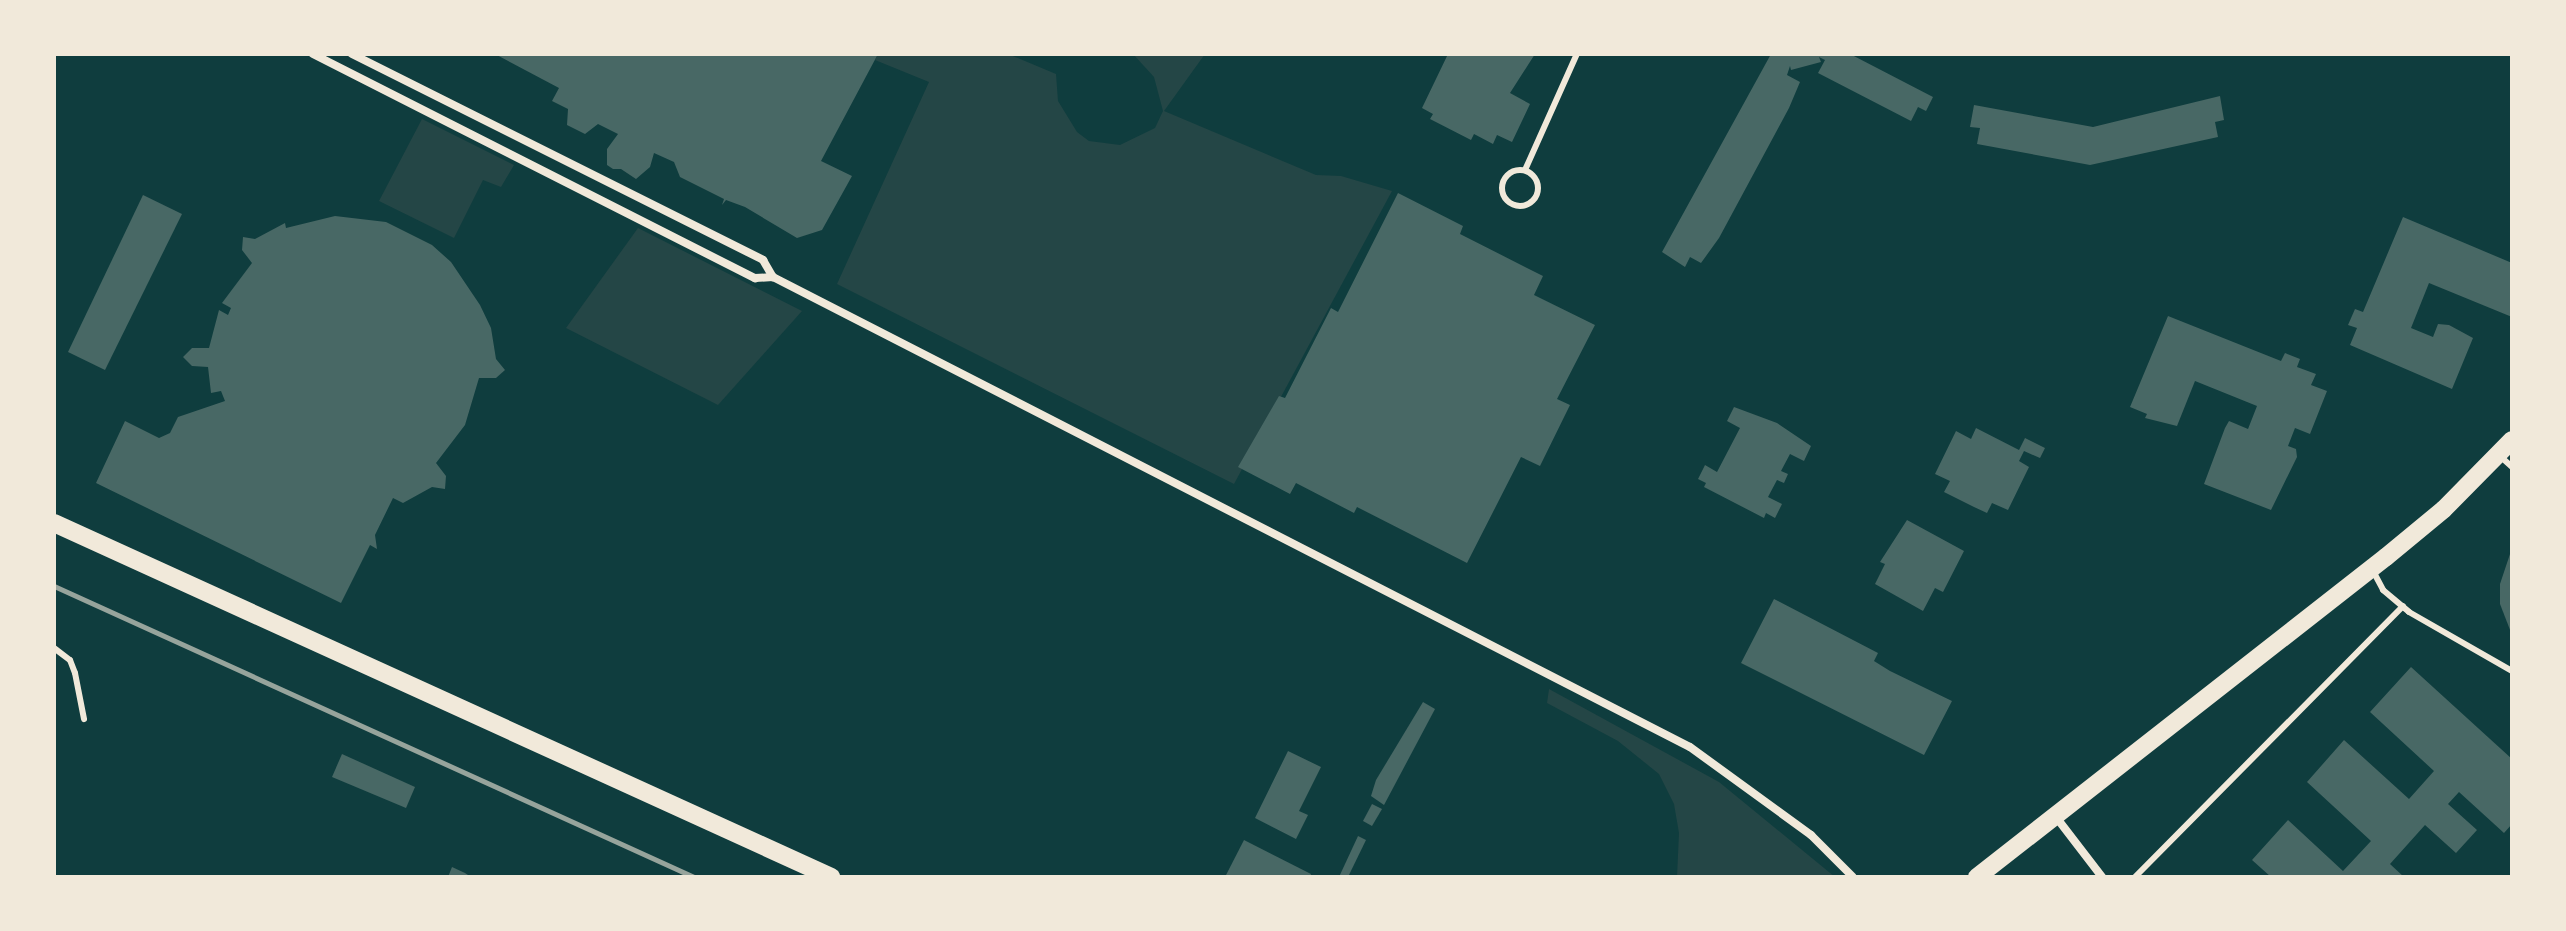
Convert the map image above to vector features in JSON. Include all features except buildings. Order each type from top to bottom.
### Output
[{"type":"main road","points":[[1977,877],[2505,461],[2512,440]]},
{"type":"main road","points":[[54,523],[831,877]]},
{"type":"street","points":[[313,54],[755,278],[773,277],[1690,747],[1811,835],[1853,877]]},
{"type":"street","points":[[352,54],[763,260],[773,277]]},
{"type":"street","points":[[2055,815],[2102,877]]},
{"type":"lane","points":[[1525,170],[1577,54]]},
{"type":"lane","points":[[1525,170],[1535,177],[1538,194],[1531,203],[1514,206],[1502,192],[1504,180],[1513,171],[1525,170]]},
{"type":"lane","points":[[2372,568],[2383,590],[2403,606],[2512,671]]},
{"type":"lane","points":[[2135,877],[2403,606]]},
{"type":"lane","points":[[54,648],[70,660],[84,719]]},
{"type":"shaded area","points":[[878,54],[1008,54],[1056,74],[1058,101],[1077,132],[1089,141],[1120,145],[1155,128],[1163,111],[1154,77],[1133,54],[1205,54],[1164,111],[1316,175],[1341,176],[1392,191],[1234,484],[837,284],[929,82],[875,60]]},
{"type":"shaded area","points":[[422,119],[514,165],[501,187],[483,180],[454,238],[379,201]]},
{"type":"shaded area","points":[[638,228],[802,311],[718,405],[566,328]]},
{"type":"shaded area","points":[[1549,689],[1719,782],[1835,877],[1677,877],[1679,833],[1674,804],[1659,774],[1618,741],[1547,703]]},
{"type":"railway","points":[[54,586],[694,877]]}]
